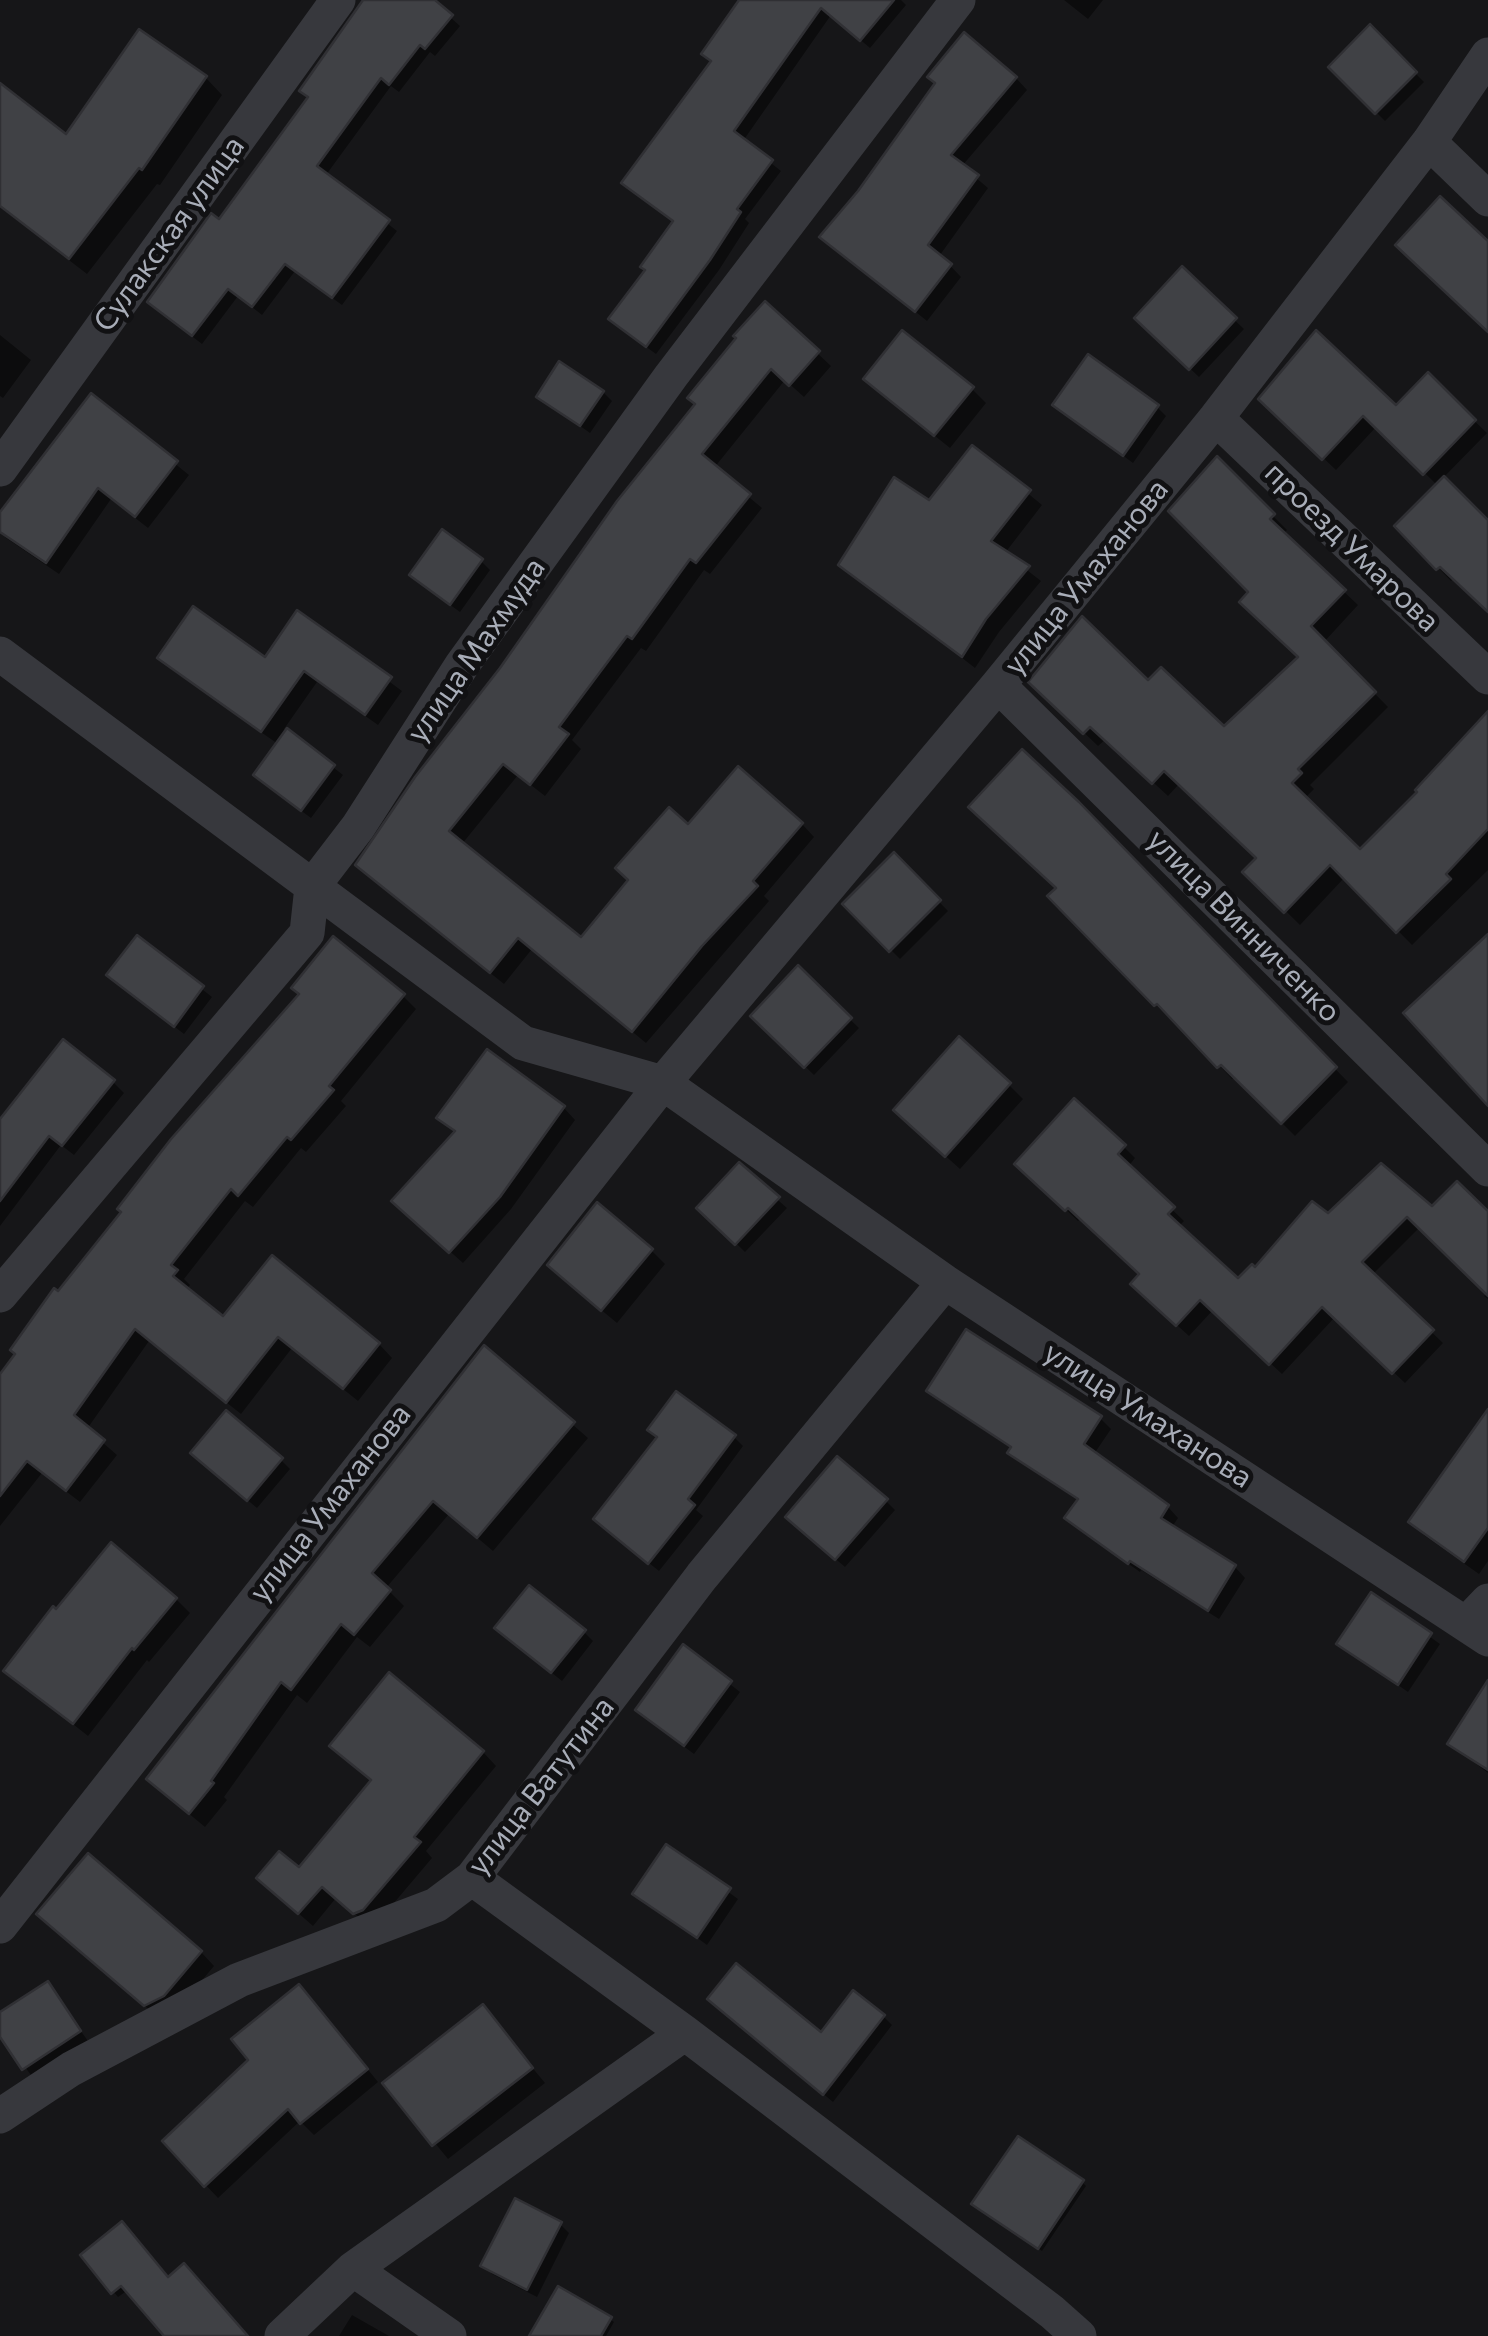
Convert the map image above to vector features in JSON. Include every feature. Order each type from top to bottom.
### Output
[{"type":"street","name":"Сулакская улица","points":[[0,469],[338,0]]},
{"type":"street","name":"улица Махмуда","points":[[0,1295],[307,933],[312,887],[358,827],[462,665],[602,472],[958,0]]},
{"type":"street","name":"улица Умаханова","points":[[0,1926],[663,1083],[998,686],[1216,418],[1428,142],[1488,54]]},
{"type":"street","points":[[1428,142],[1488,199]]},
{"type":"street","name":"проезд Умарова","points":[[1216,418],[1488,677]]},
{"type":"street","name":"улица Умаханова","points":[[0,654],[522,1043],[663,1083],[945,1282],[1481,1621]]},
{"type":"street","name":"улица Винниченко","points":[[998,686],[1488,1169]]},
{"type":"street","name":"улица Ватутина","points":[[0,2116],[71,2070],[239,1980],[436,1905],[472,1878],[702,1576],[945,1282]]},
{"type":"street","points":[[472,1878],[685,2033],[1080,2336]]},
{"type":"street","points":[[282,2336],[353,2269],[685,2033]]},
{"type":"street","points":[[353,2269],[449,2336]]},
{"type":"building","points":[[363,0],[435,0],[453,15],[425,49],[420,45],[389,85],[381,78],[317,166],[390,220],[332,298],[285,264],[252,307],[228,289],[192,336],[147,302],[211,213],[219,219],[308,97],[299,91]]},
{"type":"building","points":[[739,0],[894,0],[860,41],[821,8],[734,131],[773,160],[737,209],[741,212],[710,260],[646,347],[608,319],[645,270],[640,267],[673,221],[621,183],[711,61],[701,54]]},
{"type":"building","points":[[1370,24],[1417,72],[1375,114],[1328,67]]},
{"type":"building","points":[[139,29],[207,76],[142,170],[139,168],[69,259],[0,206],[0,83],[66,134]]},
{"type":"building","points":[[964,32],[1017,77],[951,155],[979,175],[928,245],[952,264],[915,312],[819,237],[858,191],[935,83],[927,77]]},
{"type":"building","points":[[1440,196],[1488,241],[1488,332],[1395,245]]},
{"type":"building","points":[[1182,266],[1237,318],[1189,370],[1134,318]]},
{"type":"building","points":[[765,301],[820,351],[789,386],[771,369],[702,454],[751,494],[696,563],[690,559],[632,639],[627,636],[559,727],[569,734],[530,785],[503,764],[449,831],[581,937],[628,880],[615,868],[669,807],[688,824],[738,766],[803,823],[753,881],[758,886],[702,946],[632,1032],[518,938],[490,973],[355,865],[617,501],[695,404],[687,398],[736,338],[733,336]]},
{"type":"building","points":[[902,330],[974,387],[934,436],[863,379]]},
{"type":"building","points":[[1316,330],[1396,405],[1428,372],[1476,420],[1423,475],[1363,416],[1322,460],[1258,399]]},
{"type":"building","points":[[1088,354],[1159,405],[1123,456],[1052,405]]},
{"type":"building","points":[[559,361],[604,391],[580,426],[536,397]]},
{"type":"building","points":[[91,393],[178,461],[135,517],[98,488],[46,563],[0,532],[0,512]]},
{"type":"building","points":[[972,445],[1031,490],[991,541],[1030,566],[986,619],[962,657],[838,565],[894,477],[929,500]]},
{"type":"building","points":[[1217,456],[1275,514],[1270,519],[1346,590],[1311,626],[1376,692],[1298,769],[1302,773],[1292,783],[1360,849],[1417,792],[1488,711],[1488,829],[1446,874],[1451,879],[1396,933],[1330,865],[1284,913],[1242,872],[1256,858],[1164,771],[1152,784],[1090,727],[1083,734],[1028,682],[1082,616],[1148,680],[1161,667],[1224,726],[1298,657],[1239,602],[1248,592],[1168,511]]},
{"type":"building","points":[[1444,476],[1488,520],[1488,612],[1440,567],[1436,570],[1394,526]]},
{"type":"building","points":[[442,529],[483,559],[450,605],[409,575]]},
{"type":"building","points":[[193,606],[265,657],[297,610],[392,677],[365,715],[304,671],[261,732],[157,658]]},
{"type":"building","points":[[287,728],[335,765],[301,811],[253,775]]},
{"type":"building","points":[[1022,749],[1079,802],[1337,1067],[1281,1124],[1221,1065],[1217,1068],[1157,1004],[1154,1006],[1047,896],[1056,888],[968,807]]},
{"type":"building","points":[[894,852],[941,900],[889,952],[842,904]]},
{"type":"building","points":[[1488,934],[1488,1106],[1403,1013]]},
{"type":"building","points":[[137,935],[204,986],[174,1027],[106,975]]},
{"type":"building","points":[[333,936],[405,994],[329,1086],[334,1090],[291,1140],[287,1137],[238,1196],[231,1189],[171,1265],[178,1270],[173,1276],[223,1316],[272,1255],[380,1343],[343,1389],[278,1337],[226,1403],[135,1329],[74,1415],[105,1440],[66,1491],[27,1461],[0,1496],[0,1374],[15,1354],[10,1350],[54,1288],[58,1291],[121,1212],[117,1209],[171,1139],[299,994],[291,988]]},
{"type":"building","points":[[798,965],[852,1018],[804,1068],[750,1016]]},
{"type":"building","points":[[959,1036],[1011,1083],[945,1157],[893,1110]]},
{"type":"building","points":[[63,1039],[115,1080],[62,1146],[49,1136],[0,1201],[0,1119]]},
{"type":"building","points":[[487,1049],[565,1106],[500,1197],[449,1253],[391,1201],[455,1131],[436,1118]]},
{"type":"building","points":[[1074,1098],[1126,1145],[1118,1154],[1175,1207],[1168,1214],[1238,1278],[1252,1264],[1255,1267],[1312,1201],[1328,1213],[1381,1163],[1432,1206],[1457,1181],[1488,1211],[1488,1296],[1407,1217],[1362,1262],[1434,1330],[1392,1374],[1322,1307],[1269,1365],[1200,1300],[1176,1326],[1130,1284],[1139,1274],[1014,1164]]},
{"type":"building","points":[[739,1162],[780,1197],[735,1245],[696,1208]]},
{"type":"building","points":[[597,1202],[653,1249],[601,1311],[547,1265]]},
{"type":"building","points":[[966,1329],[1102,1416],[1084,1444],[1169,1505],[1161,1518],[1236,1565],[1208,1611],[1130,1561],[1128,1564],[1064,1518],[1078,1499],[1007,1453],[1011,1447],[926,1391]]},
{"type":"building","points":[[484,1345],[575,1422],[477,1538],[433,1501],[372,1573],[391,1590],[354,1635],[341,1624],[291,1690],[281,1682],[189,1814],[146,1779]]},
{"type":"building","points":[[676,1391],[736,1435],[688,1499],[695,1505],[648,1564],[593,1519],[657,1437],[647,1430]]},
{"type":"building","points":[[1488,1409],[1488,1528],[1464,1562],[1408,1522]]},
{"type":"building","points":[[226,1410],[283,1458],[247,1501],[190,1453]]},
{"type":"building","points":[[837,1456],[888,1499],[835,1560],[785,1517]]},
{"type":"building","points":[[111,1542],[177,1598],[73,1724],[3,1671],[53,1606],[56,1609]]},
{"type":"building","points":[[529,1585],[586,1630],[551,1673],[494,1628]]},
{"type":"building","points":[[1371,1592],[1432,1633],[1398,1685],[1336,1644]]},
{"type":"building","points":[[683,1644],[732,1681],[684,1746],[635,1710]]},
{"type":"building","points":[[389,1672],[484,1751],[414,1837],[421,1842],[363,1910],[353,1914],[322,1887],[298,1914],[256,1878],[279,1851],[299,1867],[371,1780],[329,1746]]},
{"type":"building","points":[[1488,1680],[1488,1770],[1447,1744]]},
{"type":"building","points":[[666,1844],[731,1888],[697,1938],[632,1894]]},
{"type":"building","points":[[88,1853],[202,1951],[164,1996],[144,2006],[36,1914]]},
{"type":"building","points":[[736,1963],[821,2032],[853,1990],[885,2015],[823,2095],[707,1999]]},
{"type":"building","points":[[48,1981],[81,2031],[22,2070],[0,2037],[0,2012]]},
{"type":"building","points":[[299,1984],[368,2069],[300,2124],[288,2109],[204,2187],[162,2141],[248,2060],[231,2039]]},
{"type":"building","points":[[483,2004],[533,2068],[432,2146],[382,2083]]},
{"type":"building","points":[[1018,2136],[1084,2180],[1038,2249],[971,2204]]},
{"type":"building","points":[[515,2198],[562,2222],[527,2290],[480,2266]]},
{"type":"building","points":[[122,2221],[168,2277],[184,2263],[248,2336],[164,2336],[121,2286],[111,2294],[80,2255]]},
{"type":"building","points":[[558,2286],[612,2317],[601,2336],[529,2336]]}]
